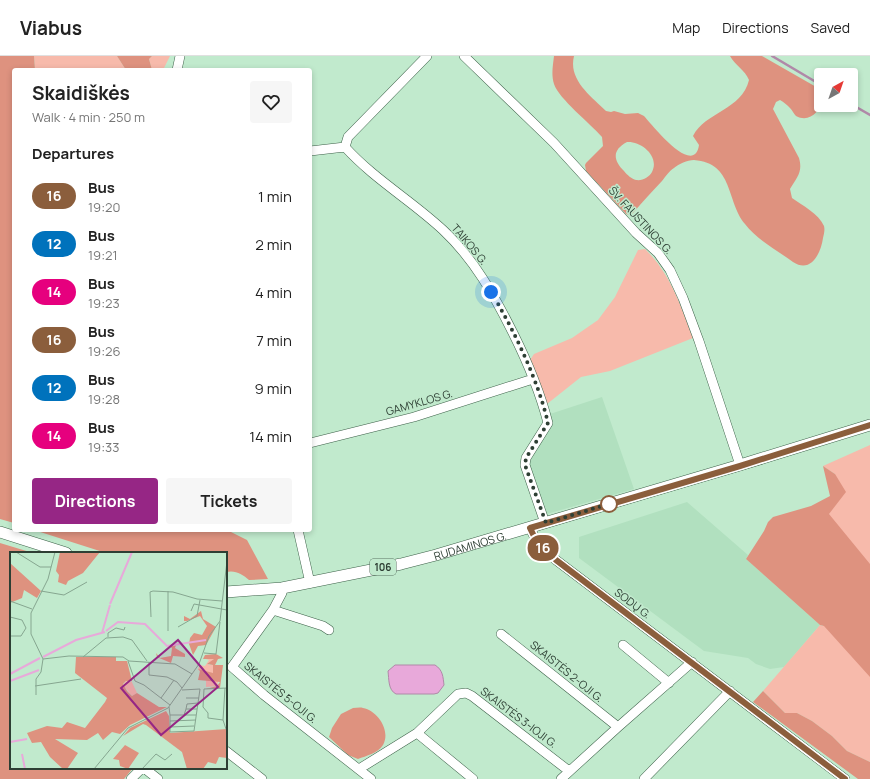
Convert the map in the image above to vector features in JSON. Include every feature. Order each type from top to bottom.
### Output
[{"type":"main road","name":"RUDAMINOS G.","points":[[227,592],[282,588],[401,564],[530,528],[740,466],[870,425]]},
{"type":"main road","points":[[0,532],[62,552]]},
{"type":"street","points":[[177,68],[180,56]]},
{"type":"street","points":[[312,151],[345,147],[348,137],[427,56]]},
{"type":"street","name":"ŠV. FAUSTINOS G.","points":[[464,56],[554,143],[636,233],[658,253],[670,270],[683,298],[699,341],[740,466]]},
{"type":"street","name":"TAIKOS G.","points":[[345,147],[380,179],[443,230],[477,269],[498,303],[524,355],[548,423],[526,458],[525,465],[546,523]]},
{"type":"street","name":"GAMYKLOS G.","points":[[312,443],[414,417],[533,379]]},
{"type":"street","name":"SODŲ G.","points":[[530,528],[543,549],[556,560],[845,779]]},
{"type":"street","points":[[298,532],[310,583]]},
{"type":"street","name":"SKAISTĖS 5-OJI G.","points":[[282,588],[282,593],[273,610],[229,671],[264,695],[371,779]]},
{"type":"street","points":[[273,610],[323,626],[329,630]]},
{"type":"street","name":"SKAISTĖS 2-OJI G.","points":[[501,634],[618,727]]},
{"type":"street","points":[[623,645],[669,683]]},
{"type":"street","points":[[561,779],[692,662]]},
{"type":"street","points":[[644,779],[730,691]]},
{"type":"street","name":"SKAISTĖS 3-IOJI G.","points":[[358,769],[417,734],[458,694],[466,693],[472,696],[569,771]]},
{"type":"street","points":[[417,734],[473,779]]},
{"type":"street","points":[[227,752],[262,779]]},
{"type":"street","points":[[131,779],[142,769]]},
{"type":"street","points":[[144,769],[158,779]]},
{"type":"shaded area","points":[[0,56],[34,56],[35,68],[12,68],[12,522],[0,519]]},
{"type":"shaded area","points":[[34,56],[117,56],[125,68],[35,68]]},
{"type":"shaded area","points":[[117,56],[152,56],[149,59],[151,68],[125,68]]},
{"type":"shaded area","points":[[152,56],[170,56],[164,68],[151,68],[149,59]]},
{"type":"shaded area","points":[[554,56],[574,56],[574,73],[582,87],[606,111],[614,111],[625,114],[638,113],[644,116],[673,146],[689,156],[696,154],[699,145],[693,136],[699,128],[706,121],[731,105],[745,90],[749,80],[745,73],[730,56],[762,56],[814,86],[814,112],[817,112],[813,116],[802,118],[796,116],[790,108],[780,100],[776,102],[773,109],[799,158],[800,171],[790,189],[792,198],[814,214],[824,226],[822,244],[814,260],[810,264],[799,265],[755,235],[739,215],[723,176],[716,168],[707,163],[691,160],[678,165],[669,172],[633,213],[630,215],[626,214],[586,171],[586,163],[603,146],[602,137],[562,97],[554,84],[552,70]],"holes":[[[627,142],[638,144],[651,155],[654,166],[652,172],[641,180],[631,178],[620,167],[616,159],[617,152],[622,145]]]},
{"type":"shaded area","points":[[645,249],[654,258],[674,290],[693,338],[610,371],[581,377],[547,404],[530,360],[534,354],[572,338],[598,320],[615,297],[638,250]]},
{"type":"shaded area","points":[[602,397],[634,489],[547,514],[528,463],[550,414]]},
{"type":"shaded area","points":[[870,445],[870,762],[847,751],[832,736],[812,721],[797,713],[785,713],[763,691],[820,625],[823,626],[829,514],[835,474],[823,466]]},
{"type":"shaded area","points":[[823,466],[835,474],[846,492],[829,514],[870,564],[870,677],[824,626],[820,625],[746,559],[768,522],[773,517],[811,506],[830,496]]},
{"type":"shaded area","points":[[687,502],[748,555],[746,559],[820,625],[784,667],[770,669],[756,664],[748,658],[704,651],[579,558],[579,537]]},
{"type":"shaded area","points":[[40,532],[231,532],[247,540],[268,579],[249,580],[239,573],[227,572],[227,552],[103,552]]},
{"type":"shaded area","points":[[0,543],[30,552],[10,552],[10,769],[132,769],[124,779],[0,779]]},
{"type":"shaded area","points":[[395,665],[435,665],[441,671],[444,685],[438,693],[434,694],[396,694],[390,687],[388,671]]},
{"type":"shaded area","points":[[763,691],[785,713],[797,713],[812,721],[832,736],[847,751],[870,762],[870,779],[858,779],[753,702]]},
{"type":"shaded area","points":[[353,708],[363,708],[374,713],[382,722],[385,734],[385,740],[381,748],[372,754],[358,759],[348,755],[329,737],[332,728],[341,714]]},
{"type":"waterway","points":[[772,56],[814,81]]},
{"type":"waterway","points":[[858,108],[870,115]]},
{"type":"bus line","name":"16","points":[[845,779],[556,560],[543,549],[530,528],[740,466],[870,425]]},
{"type":"route","points":[[491,292],[524,355],[548,423],[526,458],[525,465],[546,523],[609,504]]}]
